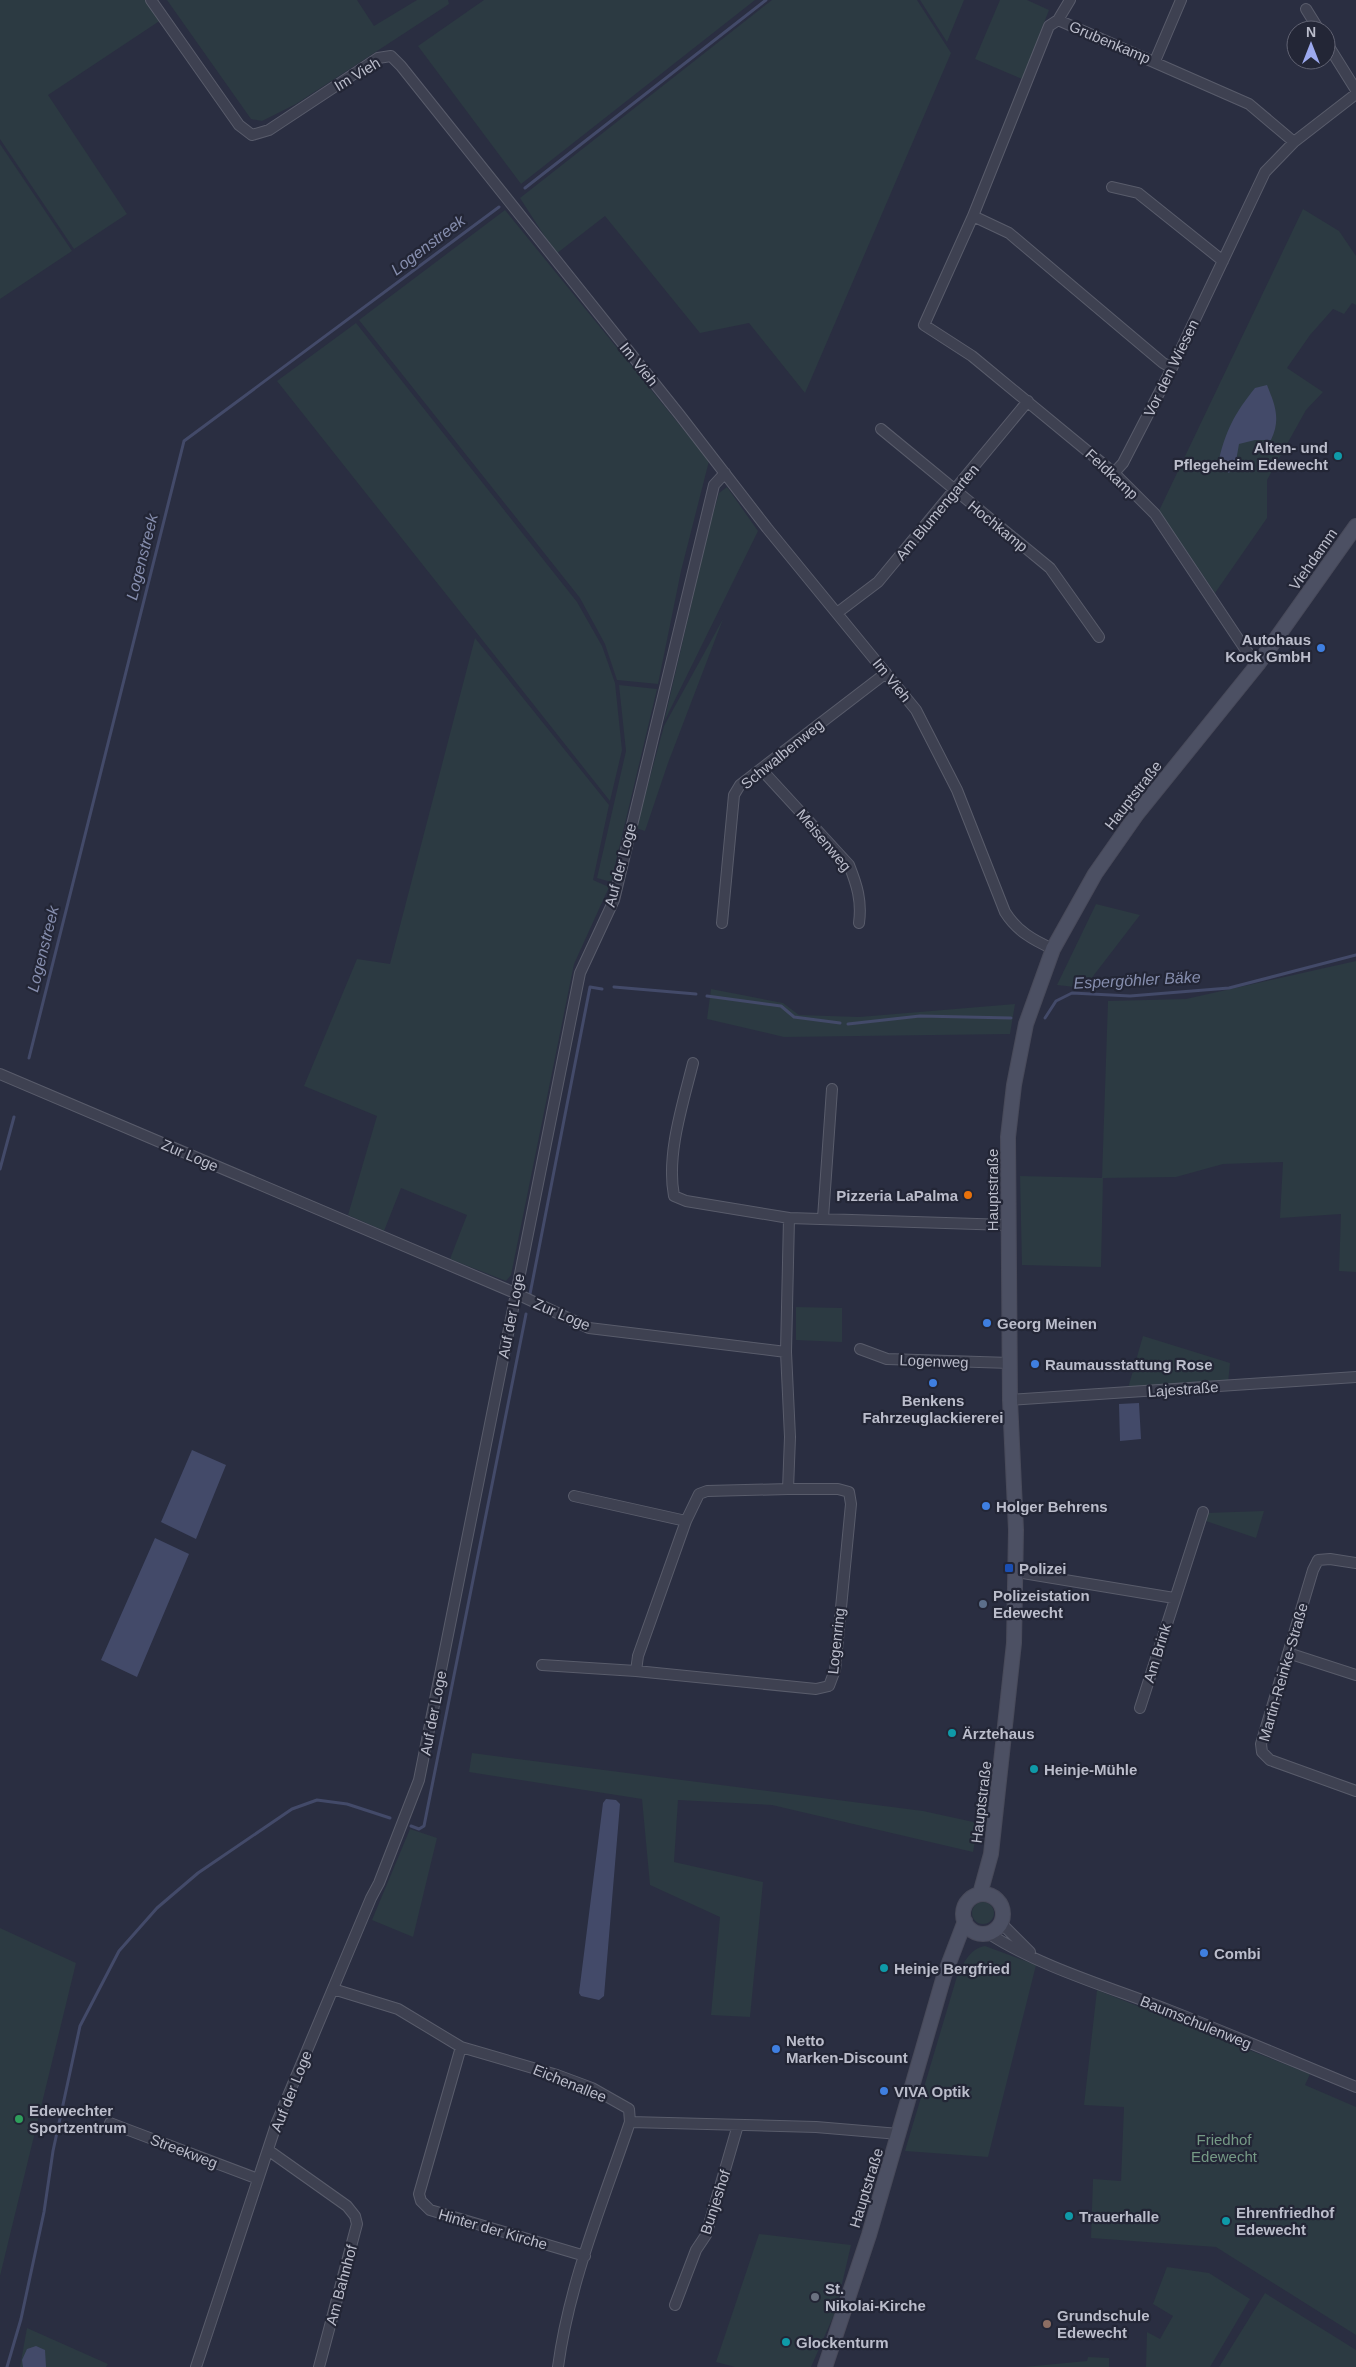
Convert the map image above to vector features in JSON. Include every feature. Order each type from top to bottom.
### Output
[{"type":"main road","name":"Viehdamm","points":[[1296,611],[1356,526]]},
{"type":"main road","name":"Hauptstraße","points":[[986,1895],[1011,1682],[1016,1572],[1010,1400],[1008,1137],[1014,1085],[1026,1024],[1053,950],[1082,895],[1109,852],[1258,664],[1296,611]]},
{"type":"main road","points":[[986,1895],[997,1899],[1003,1910],[1001,1923],[998,1927],[982,1932],[965,1921],[966,1905],[974,1896],[986,1895]]},
{"type":"main road","name":"Hauptstraße","points":[[825,2367],[869,2235],[929,2026],[965,1921]]},
{"type":"main road","name":"Hauptstraße","points":[[951,1959],[982,1932]]},
{"type":"street","name":"Im Vieh","points":[[151,0],[240,125],[252,135],[269,130],[378,58],[391,56],[401,66],[916,710],[938,749],[976,834],[1005,912],[1013,925],[1022,933],[1053,950]]},
{"type":"street","points":[[1058,20],[1070,0]]},
{"type":"street","points":[[1155,61],[1181,0]]},
{"type":"street","points":[[1306,9],[1313,20]]},
{"type":"street","name":"Grubenkamp","points":[[924,325],[973,216],[1049,26],[1058,20],[1155,61],[1249,104],[1294,142]]},
{"type":"street","points":[[1336,58],[1356,90]]},
{"type":"street","name":"Vor den Wiesen","points":[[1114,473],[1124,463],[1172,368],[1265,172],[1294,142],[1356,94]]},
{"type":"street","points":[[1112,187],[1138,193],[1223,261]]},
{"type":"street","points":[[973,216],[1009,233],[1163,364],[1172,368]]},
{"type":"street","name":"Feldkamp","points":[[924,325],[972,356],[1028,401],[1114,473],[1155,514],[1245,649],[1258,664]]},
{"type":"street","name":"Am Blumengarten","points":[[837,613],[878,582],[1028,401]]},
{"type":"street","name":"Hochkamp","points":[[882,429],[1050,568],[1099,637]]},
{"type":"street","name":"Auf der Loge","points":[[196,2367],[277,2122],[370,1898],[379,1883],[419,1780],[580,973],[614,900],[714,485],[725,473]]},
{"type":"street","name":"Schwalbenweg","points":[[722,923],[734,795],[740,785],[886,673]]},
{"type":"street","name":"Meisenweg","points":[[760,769],[849,865],[856,881],[861,905],[858,923]]},
{"type":"street","points":[[692,1063],[679,1121],[670,1179],[674,1196],[686,1201],[789,1218],[1008,1225]]},
{"type":"street","name":"Zur Loge","points":[[0,1074],[515,1293],[589,1328],[786,1352]]},
{"type":"street","points":[[823,1218],[832,1089]]},
{"type":"street","points":[[788,1489],[790,1436],[786,1352],[789,1218]]},
{"type":"street","name":"Logenweg","points":[[860,1349],[887,1359],[1010,1363]]},
{"type":"street","name":"Lajestraße","points":[[1010,1400],[1356,1377]]},
{"type":"street","name":"Logenring","points":[[542,1665],[636,1671],[816,1689],[830,1686],[835,1670],[851,1504],[849,1492],[838,1489],[707,1490],[700,1494],[686,1521],[638,1656],[636,1671]]},
{"type":"street","points":[[574,1496],[686,1521]]},
{"type":"street","name":"Am Brink","points":[[1140,1708],[1203,1512]]},
{"type":"street","name":"Martin-Reinke-Straße","points":[[1356,1563],[1330,1559],[1318,1560],[1313,1570],[1261,1744],[1262,1752],[1270,1760],[1356,1791]]},
{"type":"street","points":[[1016,1572],[1174,1598]]},
{"type":"street","points":[[1288,1653],[1356,1675]]},
{"type":"street","name":"Baumschulenweg","points":[[1001,1923],[1036,1958]]},
{"type":"street","name":"Baumschulenweg","points":[[982,1932],[1036,1958],[1356,2086]]},
{"type":"street","name":"Eichenallee","points":[[333,1989],[398,2009],[461,2047],[557,2075],[592,2088],[629,2109],[630,2122]]},
{"type":"street","name":"Hinter der Kirche","points":[[461,2047],[419,2194],[421,2200],[430,2210],[586,2256]]},
{"type":"street","points":[[558,2367],[564,2328],[630,2122],[847,2129],[899,2134]]},
{"type":"street","name":"Streekweg","points":[[110,2123],[258,2179]]},
{"type":"street","name":"Bunjeshof","points":[[675,2305],[696,2250],[706,2235],[738,2125]]},
{"type":"street","name":"Auf der Loge","points":[[268,2150],[347,2206]]},
{"type":"street","name":"Am Bahnhof","points":[[319,2367],[357,2224],[356,2216],[347,2206]]},
{"type":"green space","points":[[0,0],[146,0],[161,20],[48,95],[127,214],[74,249],[0,139]]},
{"type":"green space","points":[[167,0],[357,0],[374,26],[417,0],[448,0],[449,4],[296,104],[262,121],[251,119]]},
{"type":"green space","points":[[484,0],[755,0],[521,184],[418,46]]},
{"type":"green space","points":[[772,0],[917,0],[951,53],[805,393],[749,323],[700,333],[605,216],[556,254],[520,198]]},
{"type":"green space","points":[[920,0],[964,0],[947,42]]},
{"type":"green space","points":[[1000,0],[1027,0],[1049,10],[1022,79],[975,59]]},
{"type":"green space","points":[[0,144],[72,251],[0,299]]},
{"type":"green space","points":[[1303,209],[1339,231],[1356,256],[1356,305],[1352,303],[1344,314],[1333,309],[1310,335],[1287,368],[1323,392],[1306,410],[1267,480],[1267,518],[1215,593],[1183,546],[1157,515]]},
{"type":"green space","points":[[505,210],[709,461],[681,571],[658,684],[617,680],[605,644],[580,598],[359,320]]},
{"type":"green space","points":[[356,323],[577,602],[602,646],[615,683],[622,750],[610,801],[277,381]]},
{"type":"green space","points":[[727,487],[758,531],[664,722],[709,528],[719,493]]},
{"type":"green space","points":[[723,619],[668,763],[645,831],[636,828],[664,726]]},
{"type":"green space","points":[[475,638],[609,805],[593,880],[609,887],[574,964],[511,1275],[506,1281],[450,1259],[467,1215],[401,1188],[384,1231],[348,1215],[377,1116],[304,1086],[357,959],[390,964]]},
{"type":"green space","points":[[619,685],[657,689],[611,882],[597,878],[626,751]]},
{"type":"green space","points":[[1096,904],[1140,915],[1084,988],[1057,985]]},
{"type":"green space","points":[[1356,961],[1356,1272],[1339,1271],[1341,1214],[1280,1218],[1283,1162],[1223,1164],[1176,1177],[1103,1178],[1101,1267],[1022,1265],[1020,1176],[1102,1178],[1108,1001],[1186,999]]},
{"type":"green space","points":[[711,989],[783,1003],[799,1015],[859,1017],[1015,1004],[1010,1034],[784,1037],[707,1019]]},
{"type":"green space","points":[[796,1307],[842,1308],[842,1342],[796,1340]]},
{"type":"green space","points":[[1143,1336],[1230,1363],[1228,1383],[1128,1388]]},
{"type":"green space","points":[[1264,1511],[1256,1538],[1203,1520],[1205,1513]]},
{"type":"green space","points":[[472,1753],[923,1811],[978,1823],[973,1852],[772,1805],[678,1800],[674,1862],[763,1882],[750,2017],[711,2015],[720,1917],[650,1885],[642,1799],[469,1772]]},
{"type":"green space","points":[[410,1829],[437,1838],[413,1937],[372,1920]]},
{"type":"green space","points":[[983,1902],[991,1905],[994,1913],[991,1921],[983,1924],[975,1921],[972,1913],[975,1905]]},
{"type":"green space","name":"Edewechter Sportzentrum","points":[[0,1928],[76,1963],[0,2276]]},
{"type":"green space","points":[[985,1946],[1036,1965],[988,2157],[905,2151],[958,1973],[972,1952]]},
{"type":"green space","name":"Friedhof Edewecht","points":[[1097,1990],[1310,2074],[1305,2085],[1356,2107],[1356,2335],[1216,2247],[1091,2238],[1093,2179],[1121,2181],[1124,2107],[1084,2105]]},
{"type":"green space","points":[[759,2234],[851,2245],[836,2310],[811,2367],[735,2367],[716,2362]]},
{"type":"green space","points":[[1167,2267],[1209,2273],[1250,2299],[1210,2367],[1146,2367],[1147,2332],[1160,2339],[1173,2316],[1153,2304]]},
{"type":"green space","points":[[1265,2293],[1356,2350],[1356,2367],[1219,2367]]},
{"type":"green space","points":[[27,2328],[108,2364],[106,2367],[20,2367]]},
{"type":"green space","points":[[1088,2357],[1109,2358],[1109,2367],[1024,2367],[1087,2361]]},
{"type":"water","points":[[1267,385],[1276,412],[1276,425],[1271,440],[1255,440],[1239,444],[1236,461],[1229,473],[1218,464],[1227,433],[1241,406],[1255,388]]},
{"type":"water","points":[[1139,1403],[1141,1439],[1120,1441],[1119,1404]]},
{"type":"water","points":[[192,1450],[226,1465],[196,1539],[161,1522]]},
{"type":"water","points":[[155,1538],[189,1554],[137,1677],[101,1660]]},
{"type":"water","points":[[606,1799],[616,1800],[620,1804],[604,1996],[599,2000],[581,1996],[579,1993],[603,1803]]},
{"type":"water","points":[[36,2346],[45,2350],[46,2367],[23,2367],[22,2360],[27,2349]]},
{"type":"waterway","points":[[525,188],[766,0]]},
{"type":"waterway","name":"Logenstreek","points":[[29,1058],[184,441],[499,207]]},
{"type":"waterway","name":"Espergöhler Bäke","points":[[1045,1018],[1056,1001],[1072,993],[1130,996],[1229,988],[1356,955]]},
{"type":"waterway","points":[[530,1294],[590,987],[602,989]]},
{"type":"waterway","name":"Espergöhler Bäke","points":[[614,987],[696,994]]},
{"type":"waterway","name":"Espergöhler Bäke","points":[[707,996],[781,1006],[794,1017],[840,1023]]},
{"type":"waterway","name":"Espergöhler Bäke","points":[[848,1024],[920,1016],[1011,1018]]},
{"type":"waterway","name":"Logenstreek","points":[[0,1169],[14,1117]]},
{"type":"waterway","points":[[411,1826],[419,1829],[424,1826],[526,1314]]},
{"type":"waterway","points":[[7,2367],[21,2319],[44,2212],[53,2151],[80,2026],[119,1951],[157,1908],[198,1873],[292,1809],[317,1800],[347,1804],[390,1818]]},
{"type":"place","name":"Alten- und Pflegeheim Edewecht","points":[[1338,456]]},
{"type":"place","name":"Autohaus Kock GmbH","points":[[1321,648]]},
{"type":"place","name":"Pizzeria LaPalma","points":[[968,1195]]},
{"type":"place","name":"Georg Meinen","points":[[987,1323]]},
{"type":"place","name":"Raumausstattung Rose","points":[[1035,1364]]},
{"type":"place","name":"Benkens Fahrzeuglackiererei","points":[[933,1383]]},
{"type":"place","name":"Holger Behrens","points":[[986,1506]]},
{"type":"place","name":"Polizei","points":[[1009,1568]]},
{"type":"place","name":"Polizeistation Edewecht","points":[[983,1604]]},
{"type":"place","name":"Ärztehaus","points":[[952,1733]]},
{"type":"place","name":"Heinje-Mühle","points":[[1034,1769]]},
{"type":"place","name":"Combi","points":[[1204,1953]]},
{"type":"place","name":"Heinje Bergfried","points":[[884,1968]]},
{"type":"place","name":"Netto Marken-Discount","points":[[776,2049]]},
{"type":"place","name":"VIVA Optik","points":[[884,2091]]},
{"type":"place","name":"Edewechter Sportzentrum","points":[[19,2119]]},
{"type":"place","name":"Trauerhalle","points":[[1069,2216]]},
{"type":"place","name":"Ehrenfriedhof Edewecht","points":[[1226,2221]]},
{"type":"place","name":"St. Nikolai-Kirche","points":[[815,2297]]},
{"type":"place","name":"Grundschule Edewecht","points":[[1047,2324]]},
{"type":"place","name":"Glockenturm","points":[[786,2342]]}]
